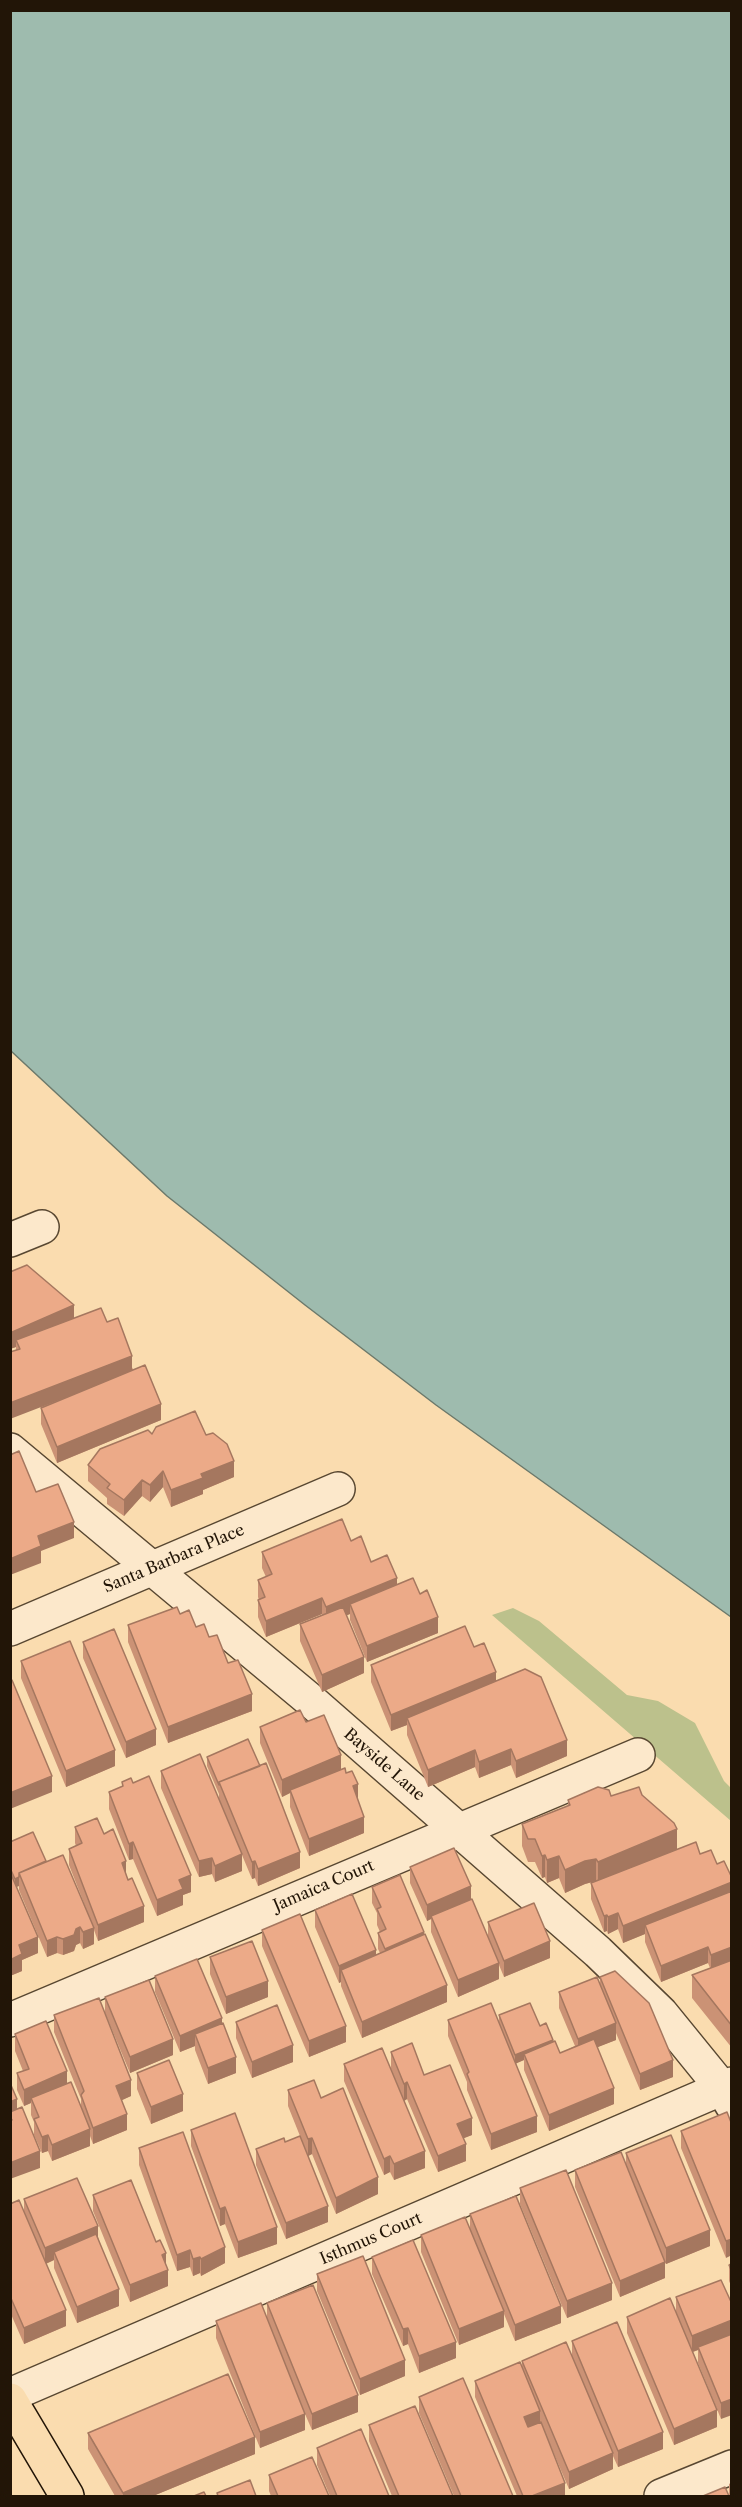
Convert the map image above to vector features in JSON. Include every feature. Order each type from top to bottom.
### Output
[{"type":"main road","points":[[10,2400],[67,2496]]},
{"type":"street","points":[[10,1240],[42,1227]]},
{"type":"street","name":"Bayside Lane","points":[[10,1450],[154,1568],[598,1952],[661,2013],[728,2092]]},
{"type":"street","name":"Santa Barbara Place","points":[[10,1629],[338,1489]]},
{"type":"street","name":"Jamaica Court","points":[[10,2020],[458,1829],[638,1755]]},
{"type":"street","name":"Isthmus Court","points":[[10,2395],[728,2092]]},
{"type":"street","points":[[661,2496],[732,2467]]},
{"type":"green space","points":[[513,1608],[539,1621],[627,1695],[658,1701],[695,1723],[724,1781],[731,1788],[731,1821],[492,1615]]},
{"type":"shaded area","points":[[10,11],[731,11],[731,1617],[436,1405],[305,1305],[167,1196],[11,1051]]},
{"type":"building","points":[[27,1265],[74,1305],[10,1333],[10,1272]]},
{"type":"building","points":[[101,1308],[107,1322],[118,1318],[132,1356],[10,1403],[10,1352],[20,1349],[16,1340]]},
{"type":"building","points":[[145,1365],[161,1404],[57,1447],[41,1408]]},
{"type":"building","points":[[195,1411],[206,1435],[213,1433],[227,1444],[234,1461],[201,1474],[203,1478],[171,1490],[163,1471],[150,1485],[142,1480],[124,1500],[107,1488],[110,1484],[88,1465],[100,1449],[148,1430],[152,1434],[156,1427]]},
{"type":"building","points":[[19,1451],[36,1492],[58,1484],[74,1522],[38,1536],[41,1546],[10,1559],[10,1455]]},
{"type":"building","points":[[342,1519],[351,1541],[361,1536],[371,1562],[387,1555],[397,1578],[326,1607],[322,1598],[266,1621],[258,1600],[265,1597],[258,1580],[272,1574],[262,1552]]},
{"type":"building","points":[[413,1578],[420,1594],[427,1590],[438,1617],[367,1646],[350,1604]]},
{"type":"building","points":[[177,1607],[180,1614],[189,1610],[196,1627],[204,1624],[209,1637],[217,1635],[228,1663],[238,1660],[252,1694],[168,1727],[128,1625]]},
{"type":"building","points":[[343,1607],[364,1657],[322,1675],[300,1624]]},
{"type":"building","points":[[465,1626],[474,1647],[484,1643],[496,1672],[391,1715],[371,1665]]},
{"type":"building","points":[[114,1629],[156,1729],[126,1742],[83,1642]]},
{"type":"building","points":[[70,1641],[115,1750],[66,1771],[21,1661]]},
{"type":"building","points":[[525,1669],[541,1677],[567,1740],[516,1761],[511,1749],[479,1762],[475,1750],[428,1770],[407,1718]]},
{"type":"building","points":[[10,1680],[12,1680],[52,1776],[10,1793]]},
{"type":"building","points":[[300,1710],[306,1722],[324,1715],[341,1755],[282,1780],[260,1727]]},
{"type":"building","points":[[248,1739],[260,1766],[219,1782],[219,1785],[207,1757]]},
{"type":"building","points":[[200,1754],[242,1854],[215,1866],[212,1858],[199,1861],[161,1771]]},
{"type":"building","points":[[266,1763],[300,1852],[258,1869],[255,1861],[252,1862],[219,1782]]},
{"type":"building","points":[[345,1768],[346,1773],[352,1771],[358,1784],[353,1786],[364,1817],[309,1839],[290,1790]]},
{"type":"building","points":[[149,1776],[191,1875],[179,1880],[183,1889],[157,1900],[133,1842],[129,1844],[109,1792],[123,1786],[122,1782],[131,1778],[133,1783]]},
{"type":"building","points":[[598,1787],[609,1790],[611,1796],[639,1787],[642,1795],[674,1823],[677,1829],[598,1862],[596,1859],[585,1861],[565,1870],[559,1856],[547,1860],[545,1855],[542,1856],[535,1839],[528,1839],[522,1824],[570,1805],[568,1800]]},
{"type":"building","points":[[97,1818],[104,1834],[113,1829],[126,1861],[122,1863],[128,1880],[132,1878],[144,1906],[98,1925],[69,1849],[82,1843],[75,1827]]},
{"type":"building","points":[[33,1832],[46,1861],[19,1873],[19,1877],[15,1879],[10,1868],[10,1842]]},
{"type":"building","points":[[696,1842],[700,1854],[711,1850],[717,1864],[724,1861],[732,1882],[623,1926],[618,1913],[608,1917],[604,1916],[591,1883]]},
{"type":"building","points":[[454,1848],[471,1886],[427,1905],[410,1867]]},
{"type":"building","points":[[63,1855],[94,1928],[83,1932],[80,1927],[76,1929],[74,1935],[47,1941],[19,1873]]},
{"type":"building","points":[[10,1872],[38,1937],[19,1945],[22,1954],[10,1960]]},
{"type":"building","points":[[400,1875],[424,1932],[385,1949],[378,1933],[386,1929],[377,1909],[381,1907],[372,1887]]},
{"type":"building","points":[[732,1891],[732,1947],[711,1955],[708,1947],[661,1966],[645,1925]]},
{"type":"building","points":[[352,1894],[376,1950],[339,1966],[315,1910]]},
{"type":"building","points":[[472,1899],[499,1963],[458,1980],[431,1916]]},
{"type":"building","points":[[534,1903],[550,1941],[504,1961],[488,1922]]},
{"type":"building","points":[[300,1914],[346,2026],[309,2041],[262,1930]]},
{"type":"building","points":[[425,1934],[447,1985],[362,2022],[341,1970]]},
{"type":"building","points":[[252,1941],[268,1981],[226,1997],[210,1957]]},
{"type":"building","points":[[197,1959],[222,2018],[180,2036],[155,1976]]},
{"type":"building","points":[[732,1960],[732,2026],[692,1975]]},
{"type":"building","points":[[615,1971],[649,2003],[673,2060],[640,2074],[600,1977]]},
{"type":"building","points":[[597,1977],[616,2023],[578,2039],[559,1992]]},
{"type":"building","points":[[149,1980],[173,2039],[130,2057],[105,1997]]},
{"type":"building","points":[[99,1998],[131,2080],[116,2086],[127,2114],[93,2128],[81,2095],[84,2091],[54,2015]]},
{"type":"building","points":[[491,2003],[537,2116],[491,2134],[448,2020]]},
{"type":"building","points":[[530,2003],[540,2026],[546,2023],[553,2040],[515,2055],[499,2015]]},
{"type":"building","points":[[277,2005],[293,2045],[252,2062],[236,2022]]},
{"type":"building","points":[[46,2021],[67,2071],[24,2090],[17,2073],[29,2069],[15,2034]]},
{"type":"building","points":[[223,2023],[236,2057],[208,2068],[195,2034]]},
{"type":"building","points":[[594,2039],[614,2088],[549,2115],[524,2054],[555,2041],[560,2053]]},
{"type":"building","points":[[412,2043],[424,2075],[450,2065],[472,2118],[457,2124],[466,2144],[438,2156],[407,2082],[404,2084],[391,2052]]},
{"type":"building","points":[[382,2048],[425,2151],[394,2164],[390,2156],[384,2159],[344,2064]]},
{"type":"building","points":[[169,2060],[183,2094],[151,2107],[137,2073]]},
{"type":"building","points":[[314,2080],[321,2098],[343,2088],[378,2177],[336,2198],[312,2138],[308,2139],[288,2090]]},
{"type":"building","points":[[71,2082],[90,2129],[52,2145],[48,2135],[42,2137],[34,2119],[39,2117],[31,2098]]},
{"type":"building","points":[[10,2083],[17,2099],[10,2102]]},
{"type":"building","points":[[22,2107],[40,2151],[10,2163],[10,2120],[12,2120],[10,2112]]},
{"type":"building","points":[[727,2112],[732,2125],[732,2239],[726,2241],[681,2131]]},
{"type":"building","points":[[235,2113],[277,2227],[238,2242],[225,2207],[220,2209],[191,2130]]},
{"type":"building","points":[[183,2132],[225,2247],[201,2259],[200,2257],[193,2259],[190,2250],[177,2255],[139,2148]]},
{"type":"building","points":[[671,2135],[710,2230],[666,2248],[626,2153]]},
{"type":"building","points":[[300,2136],[328,2206],[286,2223],[256,2149],[284,2138],[285,2142]]},
{"type":"building","points":[[621,2152],[665,2262],[620,2281],[575,2170]]},
{"type":"building","points":[[566,2170],[612,2283],[567,2301],[520,2188]]},
{"type":"building","points":[[77,2178],[98,2226],[45,2248],[24,2199]]},
{"type":"building","points":[[131,2180],[156,2242],[160,2240],[166,2253],[162,2255],[168,2270],[130,2285],[93,2195]]},
{"type":"building","points":[[516,2196],[561,2306],[515,2325],[470,2214]]},
{"type":"building","points":[[19,2200],[66,2310],[24,2328],[10,2296],[10,2204]]},
{"type":"building","points":[[465,2217],[504,2311],[459,2329],[421,2235]]},
{"type":"building","points":[[96,2234],[119,2289],[77,2307],[54,2252]]},
{"type":"building","points":[[413,2240],[456,2342],[419,2356],[408,2328],[403,2329],[372,2257]]},
{"type":"building","points":[[363,2256],[405,2360],[360,2379],[317,2274]]},
{"type":"building","points":[[721,2280],[732,2304],[732,2320],[692,2336],[676,2297]]},
{"type":"building","points":[[313,2285],[358,2395],[312,2414],[267,2303]]},
{"type":"building","points":[[670,2298],[717,2410],[674,2429],[627,2317]]},
{"type":"building","points":[[261,2303],[305,2414],[260,2432],[216,2321]]},
{"type":"building","points":[[617,2322],[663,2432],[618,2451],[572,2341]]},
{"type":"building","points":[[732,2334],[732,2399],[721,2403],[698,2347]]},
{"type":"building","points":[[566,2342],[613,2453],[569,2472],[522,2361]]},
{"type":"building","points":[[520,2362],[540,2411],[524,2417],[528,2427],[541,2422],[565,2483],[532,2496],[523,2496],[475,2381]]},
{"type":"building","points":[[228,2374],[255,2437],[123,2493],[88,2433]]},
{"type":"building","points":[[463,2378],[513,2496],[461,2496],[419,2397]]},
{"type":"building","points":[[415,2406],[453,2496],[399,2496],[369,2425]]},
{"type":"building","points":[[361,2429],[389,2496],[337,2496],[317,2448]]},
{"type":"building","points":[[312,2457],[329,2496],[278,2496],[269,2475]]},
{"type":"building","points":[[250,2480],[256,2496],[218,2496],[217,2493]]},
{"type":"building","points":[[725,2487],[729,2496],[703,2496]]},
{"type":"building","points":[[204,2492],[206,2496],[194,2496]]}]
